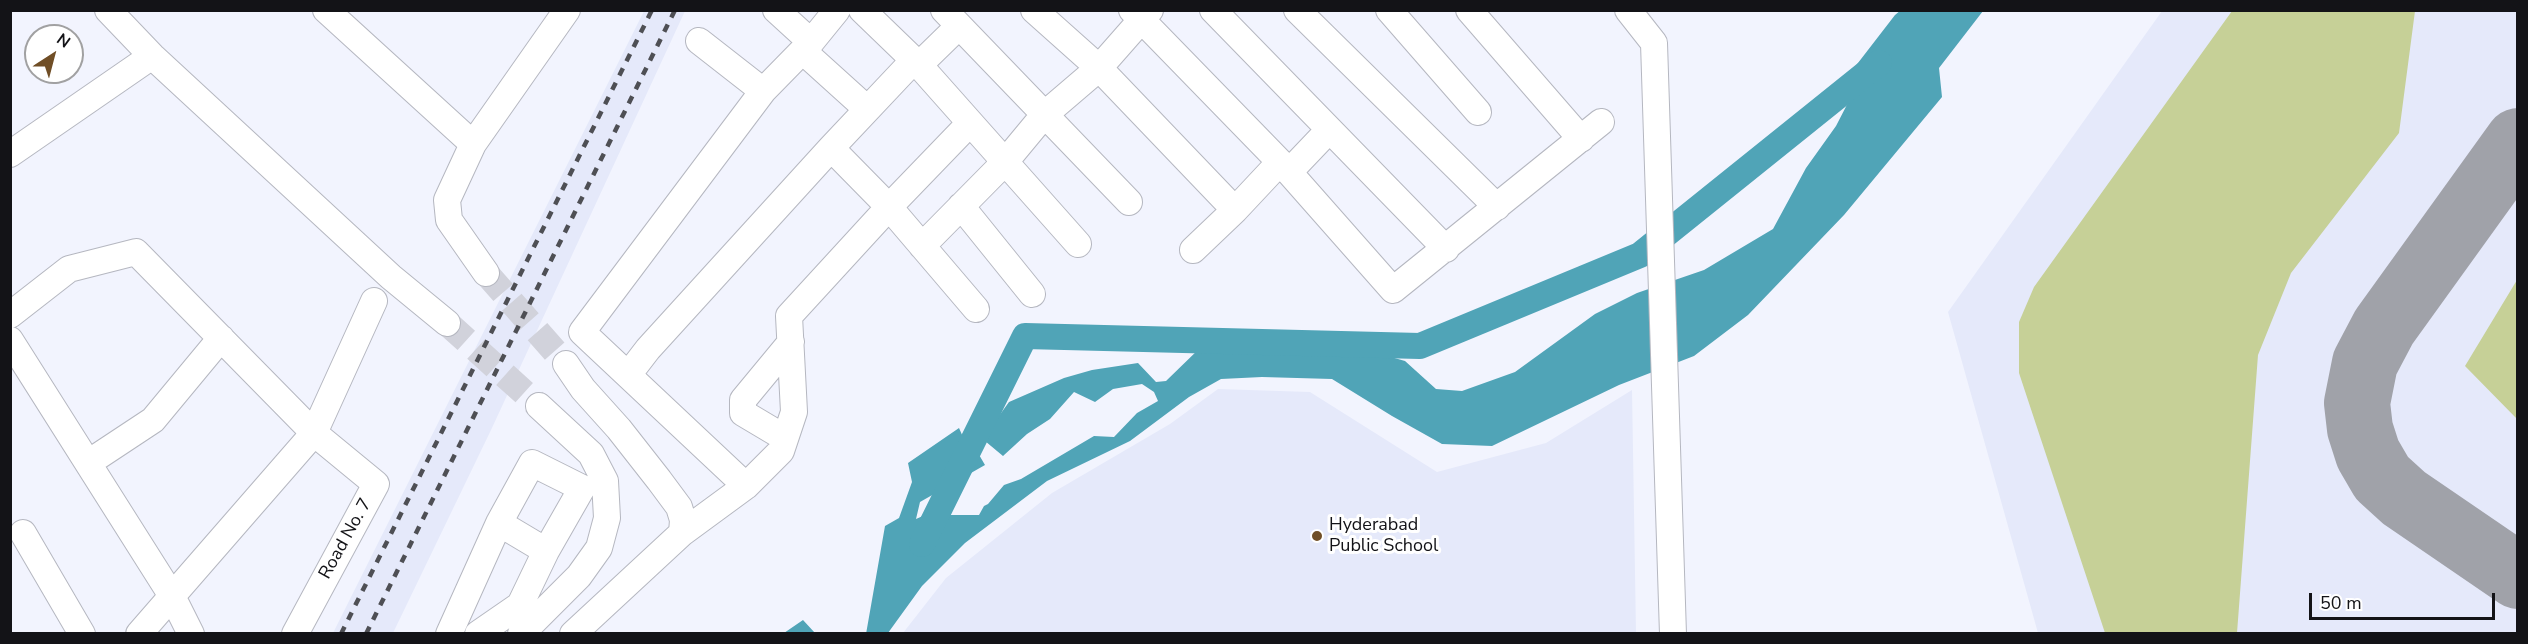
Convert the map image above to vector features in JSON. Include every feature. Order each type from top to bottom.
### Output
[{"type":"street","points":[[108,10],[152,56],[391,277],[447,323]]},
{"type":"street","points":[[326,10],[472,144]]},
{"type":"street","points":[[486,273],[449,220],[447,200],[472,144],[567,10]]},
{"type":"street","points":[[776,10],[811,42]]},
{"type":"street","points":[[746,486],[582,332],[763,92],[811,42],[837,10]]},
{"type":"street","points":[[862,10],[916,63],[1078,244]]},
{"type":"street","points":[[1034,10],[1099,68],[1235,210]]},
{"type":"street","points":[[1213,10],[1446,249]]},
{"type":"street","points":[[1297,10],[1497,207]]},
{"type":"street","points":[[1389,10],[1478,112]]},
{"type":"street","points":[[1469,10],[1581,139]]},
{"type":"street","points":[[1628,10],[1654,42],[1673,633]]},
{"type":"street","points":[[922,246],[1005,162],[1044,115],[1099,68],[1141,13],[1285,167],[1393,290],[1601,122]]},
{"type":"street","points":[[628,375],[648,349],[867,109],[916,63],[952,18],[1130,202]]},
{"type":"street","points":[[699,41],[763,92]]},
{"type":"street","points":[[811,42],[805,53],[867,109]]},
{"type":"street","points":[[10,154],[152,56]]},
{"type":"street","points":[[573,633],[682,533],[746,486],[781,451],[794,412],[789,316],[970,123]]},
{"type":"street","points":[[1193,250],[1235,210],[1329,130]]},
{"type":"street","points":[[831,148],[889,207],[976,309]]},
{"type":"street","points":[[961,206],[1032,294]]},
{"type":"street","points":[[10,315],[69,269],[136,252],[314,433]]},
{"type":"street","points":[[139,633],[314,433],[374,301]]},
{"type":"street","points":[[88,463],[153,420],[221,338]]},
{"type":"street","points":[[10,340],[172,596],[191,633]]},
{"type":"street","points":[[785,438],[743,413],[743,400],[790,342]]},
{"type":"street","points":[[566,364],[583,389],[639,453],[679,507],[683,520],[682,533]]},
{"type":"street","points":[[521,633],[579,576],[599,548],[607,518],[605,481],[591,453],[539,406]]},
{"type":"street","name":"Road No. 7","points":[[295,633],[376,484],[314,433]]},
{"type":"street","points":[[449,633],[499,523],[532,463],[582,488],[546,551],[520,605],[478,633]]},
{"type":"street","points":[[499,523],[546,551]]},
{"type":"street","points":[[23,533],[82,633]]},
{"type":"shaded area","points":[[644,11],[685,11],[491,430],[393,633],[333,633]]},
{"type":"shaded area","points":[[2162,11],[2517,11],[2517,633],[2038,633],[1948,312]]},
{"type":"shaded area","name":"Hyderabad Public School","points":[[1218,389],[1310,392],[1437,472],[1546,443],[1632,390],[1636,633],[903,633],[946,578],[1052,493],[1170,424]]},
{"type":"green space","points":[[2232,11],[2415,11],[2399,133],[2291,273],[2258,355],[2237,633],[2105,633],[2019,373],[2019,322],[2034,287]]},
{"type":"green space","points":[[2517,280],[2517,419],[2465,366]]},
{"type":"water","points":[[1901,10],[1983,11],[1939,68],[1942,97],[1844,215],[1748,315],[1694,356],[1619,385],[1492,446],[1442,444],[1332,379],[1262,377],[1221,379],[1189,397],[1130,441],[1047,481],[965,543],[922,586],[888,633],[866,634],[885,526],[899,518],[912,482],[908,463],[959,428],[963,437],[973,436],[977,421],[991,427],[1009,402],[1064,378],[1092,370],[1138,363],[1156,382],[1166,381],[1202,346],[1308,354],[1377,353],[1405,361],[1436,389],[1462,391],[1515,372],[1595,314],[1637,293],[1704,270],[1773,229],[1806,168],[1836,126],[1853,93],[1851,72]],"holes":[[[1142,384],[1154,392],[1158,401],[1137,413],[1114,437],[1094,436],[1021,479],[1004,485],[984,506],[979,515],[947,515],[932,512],[916,519],[920,502],[985,465],[978,453],[985,441],[1003,456],[1027,434],[1050,419],[1074,392],[1095,402],[1113,389]]]},
{"type":"water","points":[[803,620],[815,633],[784,633]]},
{"type":"waterway","points":[[922,544],[1025,336],[1420,346],[1640,255],[1879,63]]},
{"type":"taxiway","points":[[2518,141],[2384,327],[2365,363],[2357,403],[2360,429],[2368,454],[2382,478],[2404,498],[2518,576]]},
{"type":"tunnel","points":[[486,273],[566,364]]},
{"type":"tunnel","points":[[447,323],[539,406]]},
{"type":"railway","points":[[341,634],[652,10]]},
{"type":"railway","points":[[366,634],[675,10]]},
{"type":"place","name":"Hyderabad Public School","points":[[1317,536]]}]
